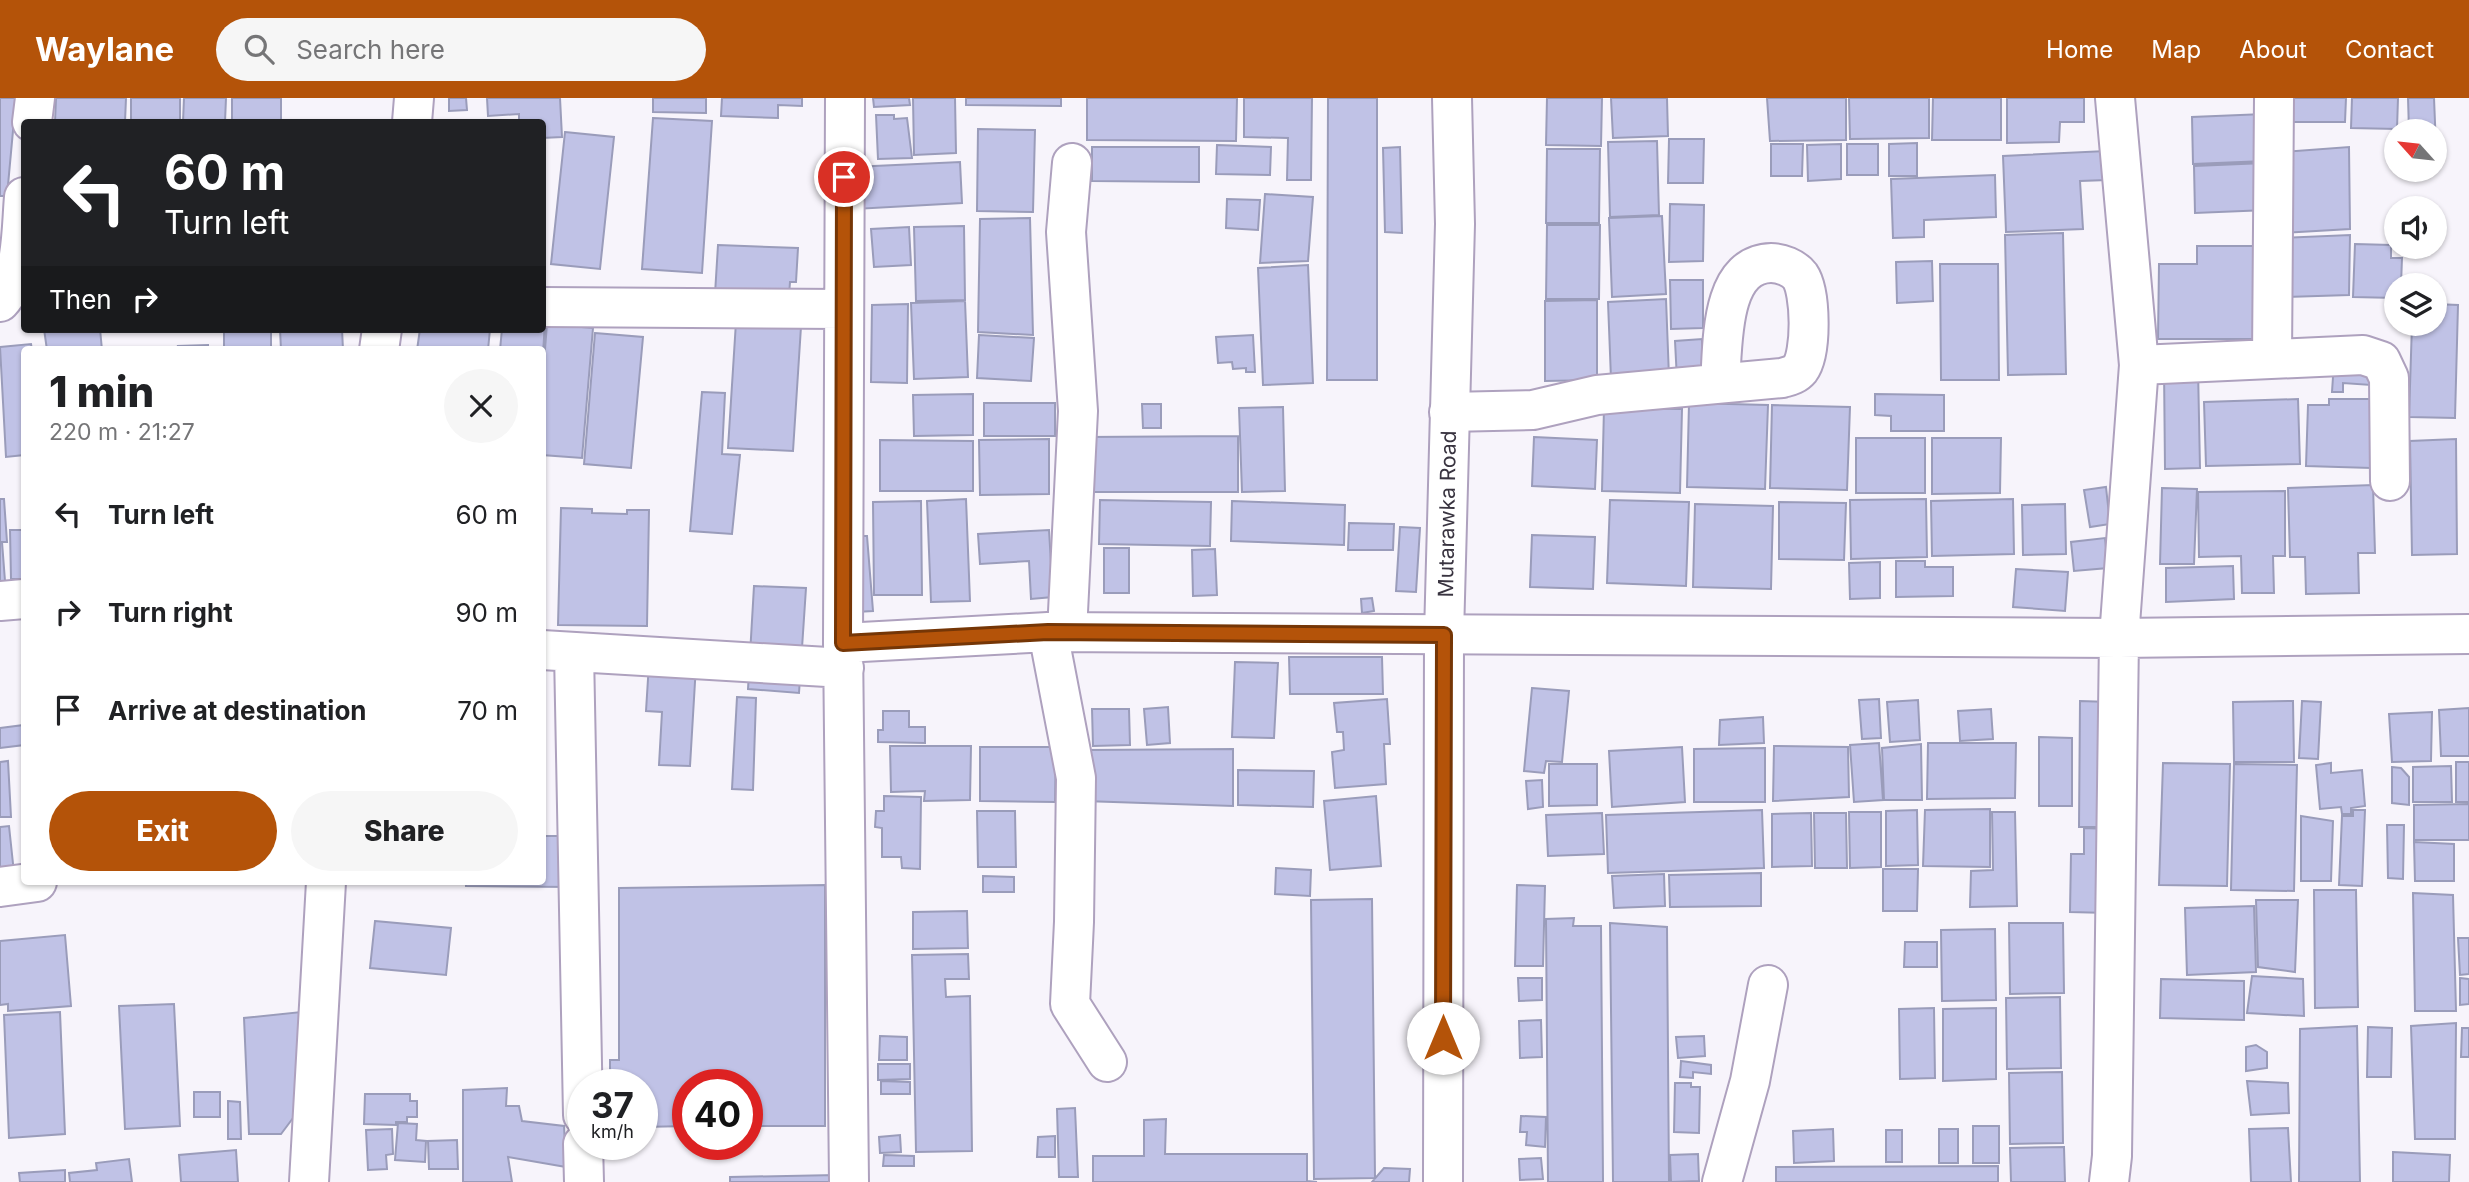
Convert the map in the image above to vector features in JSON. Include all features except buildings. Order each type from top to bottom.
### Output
[{"type":"street","points":[[33,119],[35,98]]},
{"type":"street","points":[[412,119],[414,98]]},
{"type":"street","points":[[845,98],[843,655],[849,1182]]},
{"type":"street","name":"Mutarawka Road","points":[[1443,1182],[1444,635],[1455,224],[1452,98]]},
{"type":"street","points":[[2109,1182],[2112,1156],[2119,638],[2139,365],[2115,98]]},
{"type":"street","points":[[2272,358],[2274,98]]},
{"type":"street","points":[[1072,163],[1066,232],[1078,411],[1057,632],[1076,778],[1070,1004],[1107,1062]]},
{"type":"street","points":[[0,302],[12,282],[21,226]]},
{"type":"street","points":[[546,306],[843,309]]},
{"type":"street","points":[[2139,365],[2363,355],[2381,361],[2389,378],[2390,481]]},
{"type":"street","points":[[1449,412],[1533,410],[1597,394],[1720,383]]},
{"type":"street","points":[[0,601],[21,599]]},
{"type":"street","points":[[581,1069],[558,651],[843,655],[1057,632],[2119,638],[2469,634]]},
{"type":"street","points":[[0,887],[21,884]]},
{"type":"street","points":[[309,1182],[326,885]]},
{"type":"street","points":[[1721,1182],[1750,1081],[1768,985]]},
{"type":"street","points":[[583,1160],[584,1182]]},
{"type":"route","points":[[844,177],[843,643],[1048,632],[1444,635],[1443,1038]]}]
